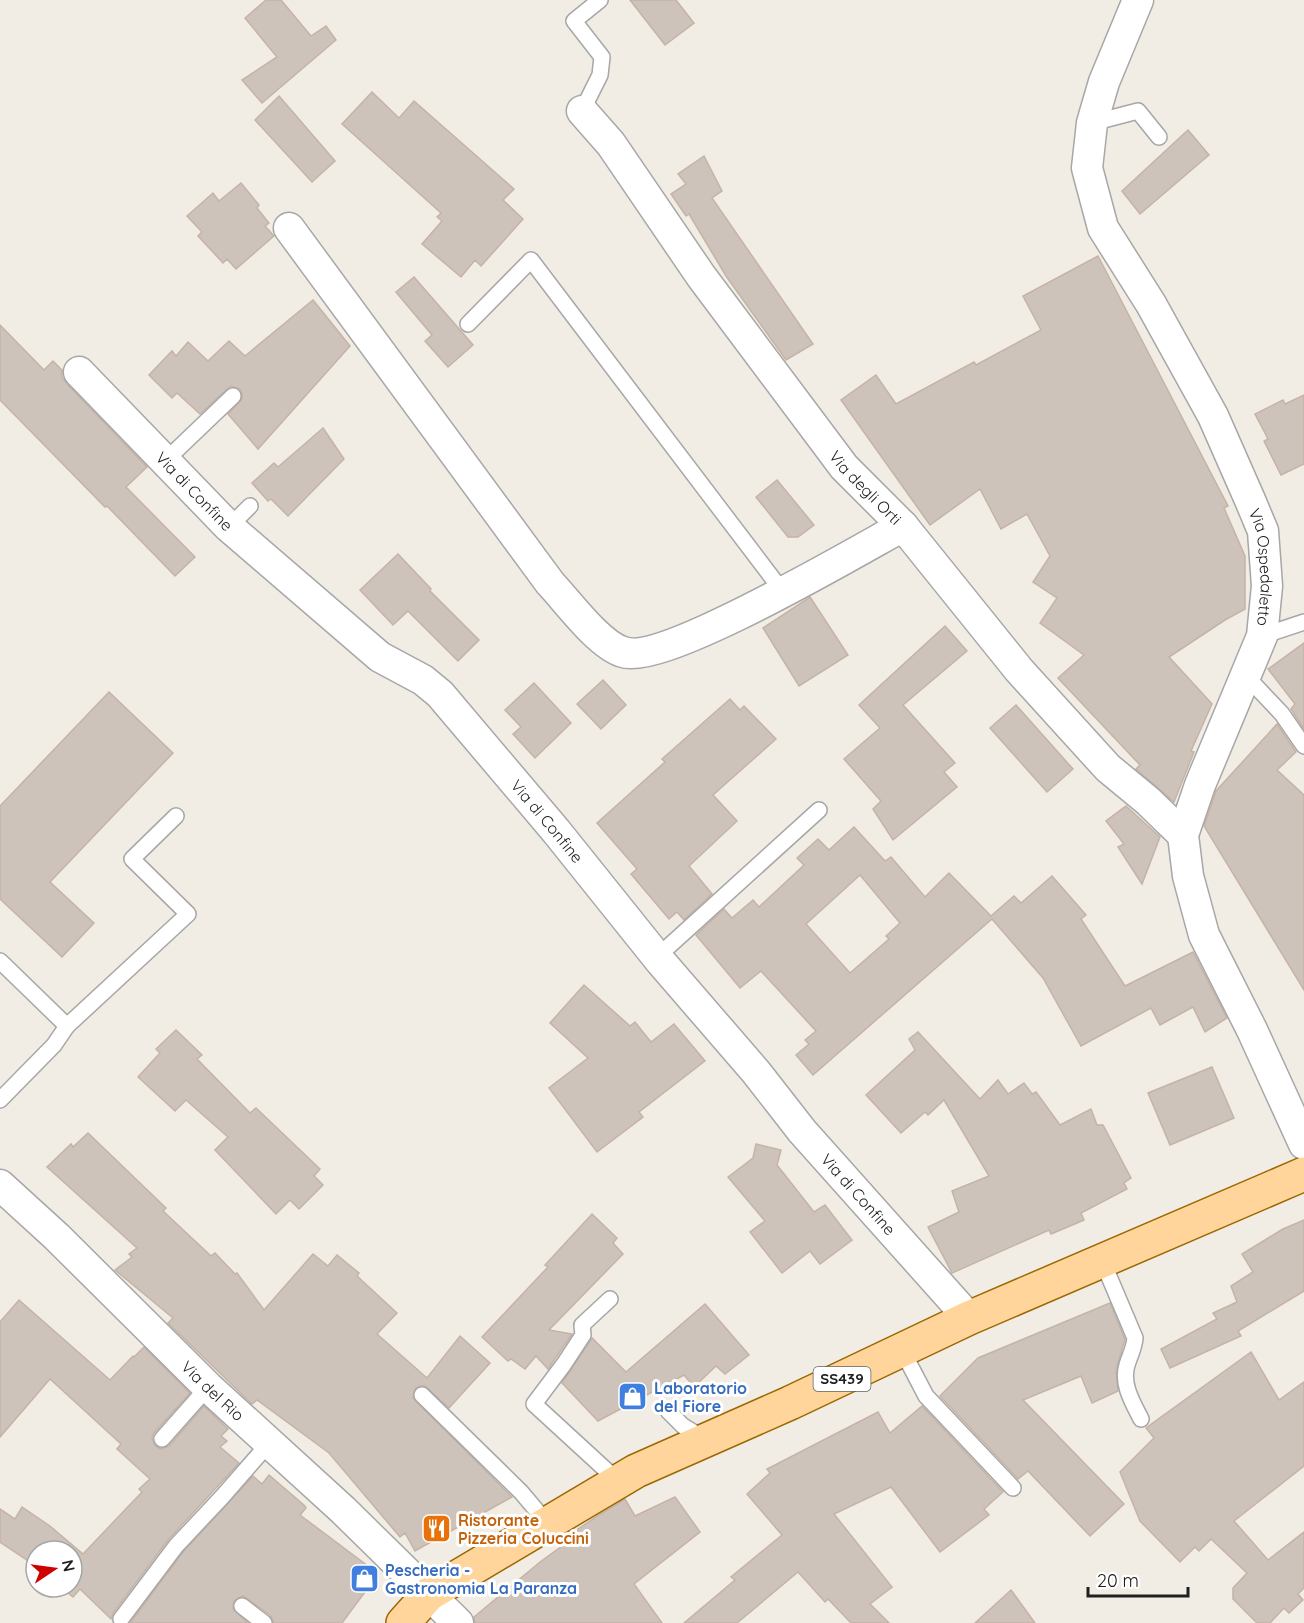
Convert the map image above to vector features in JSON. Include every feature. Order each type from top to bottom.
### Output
[{"type":"main road","name":"SS439","points":[[403,1623],[429,1594],[636,1471],[969,1318],[1304,1174]]},
{"type":"street","name":"Via Ospedaletto","points":[[1138,0],[1104,82],[1092,123],[1087,168],[1103,228],[1151,304],[1213,416],[1263,531],[1267,586],[1262,636],[1200,785],[1183,835],[1188,876],[1204,935],[1252,1030],[1304,1144]]},
{"type":"street","name":"Via degli Orti","points":[[582,111],[611,144],[701,276],[844,467],[903,526],[1019,670],[1108,768],[1148,801],[1183,835]]},
{"type":"street","points":[[289,228],[550,583],[600,638],[623,653],[652,651],[704,631],[783,592],[903,526]]},
{"type":"street","name":"Via di Confine","points":[[79,372],[165,461],[239,516],[380,657],[423,680],[440,694],[556,831],[657,957],[756,1072],[802,1131],[969,1318]]},
{"type":"street","name":"Via del Rio","points":[[0,1185],[57,1237],[208,1387],[343,1510],[458,1623]]},
{"type":"lane","points":[[582,111],[600,75],[602,57],[574,21],[600,0]]},
{"type":"lane","points":[[1092,123],[1138,111],[1159,137]]},
{"type":"lane","points":[[468,324],[531,260],[783,592]]},
{"type":"lane","points":[[165,461],[233,396]]},
{"type":"lane","points":[[1262,636],[1304,622]]},
{"type":"lane","points":[[1246,676],[1282,714],[1304,746]]},
{"type":"lane","points":[[657,957],[819,810]]},
{"type":"lane","points":[[0,1100],[54,1045],[67,1026],[189,914],[132,859],[176,816]]},
{"type":"lane","points":[[0,961],[67,1026]]},
{"type":"lane","points":[[1102,1260],[1135,1338],[1134,1349],[1126,1367],[1127,1391],[1141,1419]]},
{"type":"lane","points":[[610,1299],[582,1325],[583,1335],[534,1404],[619,1482]]},
{"type":"lane","points":[[902,1350],[926,1396],[1013,1488]]},
{"type":"lane","points":[[162,1439],[208,1387]]},
{"type":"lane","points":[[422,1395],[521,1492],[548,1524]]},
{"type":"lane","points":[[668,1411],[683,1426],[706,1440]]},
{"type":"lane","points":[[121,1618],[176,1546],[270,1442]]},
{"type":"lane","points":[[242,1606],[264,1623]]},
{"type":"building","points":[[266,0],[281,0],[311,36],[326,26],[336,40],[262,103],[242,80],[277,57],[245,18]]},
{"type":"building","points":[[630,0],[676,0],[694,23],[665,45]]},
{"type":"building","points":[[372,92],[399,118],[414,101],[514,189],[503,200],[523,219],[481,266],[475,260],[461,277],[422,244],[442,221],[437,217],[441,213],[342,124]]},
{"type":"building","points":[[279,96],[335,161],[312,182],[255,120]]},
{"type":"building","points":[[1188,130],[1209,155],[1140,214],[1122,191]]},
{"type":"building","points":[[704,156],[722,191],[712,198],[813,344],[786,360],[726,276],[689,214],[686,216],[671,194],[686,184],[678,174]]},
{"type":"building","points":[[241,183],[259,205],[257,208],[269,223],[265,226],[274,236],[236,269],[227,259],[223,263],[198,236],[202,232],[187,216],[213,193],[219,201]]},
{"type":"building","points":[[1098,256],[1228,506],[1224,508],[1245,556],[1245,609],[1169,657],[1212,704],[1191,751],[1194,752],[1174,802],[1136,769],[1140,765],[1058,678],[1084,655],[1040,623],[1057,598],[1033,582],[1050,556],[1027,514],[1001,529],[980,489],[930,525],[841,400],[876,375],[896,404],[974,362],[976,365],[1041,330],[1023,296]]},
{"type":"building","points":[[414,277],[473,345],[448,367],[425,341],[432,335],[396,292]]},
{"type":"building","points":[[313,300],[350,346],[258,449],[228,414],[242,399],[240,389],[231,386],[200,414],[177,393],[172,398],[149,375],[172,351],[176,356],[188,342],[208,361],[229,341],[245,356]]},
{"type":"building","points":[[0,325],[44,370],[53,361],[62,370],[62,377],[67,384],[147,467],[126,487],[195,557],[175,576],[0,400]]},
{"type":"building","points":[[1304,395],[1304,464],[1281,475],[1264,441],[1268,439],[1255,414],[1283,400],[1285,404]]},
{"type":"building","points":[[323,428],[344,459],[288,516],[271,499],[268,501],[252,483],[274,463],[278,467]]},
{"type":"building","points":[[777,480],[814,525],[798,537],[788,537],[756,497]]},
{"type":"building","points":[[398,554],[431,589],[430,591],[479,640],[458,661],[408,611],[393,625],[360,590]]},
{"type":"building","points":[[810,597],[848,655],[799,686],[763,628]]},
{"type":"building","points":[[945,626],[967,651],[903,705],[955,763],[944,772],[957,787],[893,840],[873,809],[881,801],[844,759],[880,728],[859,705]]},
{"type":"building","points":[[1304,643],[1304,729],[1291,709],[1295,704],[1268,669]]},
{"type":"building","points":[[603,680],[626,705],[601,729],[577,704]]},
{"type":"building","points":[[534,683],[571,723],[535,758],[513,734],[521,727],[505,710]]},
{"type":"building","points":[[109,692],[173,753],[50,882],[94,923],[62,957],[0,899],[0,806]]},
{"type":"building","points":[[730,699],[740,710],[744,706],[776,739],[713,795],[737,821],[689,866],[712,894],[684,920],[677,912],[669,919],[631,874],[637,869],[597,823],[665,762],[662,759]]},
{"type":"building","points":[[1016,705],[1073,769],[1047,792],[990,728]]},
{"type":"building","points":[[1277,724],[1296,752],[1277,770],[1304,795],[1304,990],[1204,826],[1216,791]]},
{"type":"building","points":[[1126,806],[1160,837],[1142,884],[1118,847],[1124,844],[1106,821]]},
{"type":"building","points":[[854,827],[885,861],[891,857],[925,897],[949,873],[991,916],[1014,896],[1021,903],[1052,876],[1086,915],[1081,919],[1125,986],[1193,952],[1227,1018],[1205,1032],[1193,1007],[1160,1025],[1151,1008],[1081,1046],[1043,978],[992,919],[813,1075],[796,1055],[809,1044],[805,1040],[816,1031],[761,971],[740,988],[696,935],[724,909],[732,918],[753,900],[759,907],[804,865],[797,858],[818,839],[829,850]],"holes":[[[860,875],[900,923],[886,936],[889,939],[850,973],[806,924]]]},
{"type":"building","points":[[584,985],[630,1026],[635,1022],[651,1042],[674,1024],[705,1061],[639,1112],[643,1117],[597,1152],[549,1088],[588,1058],[550,1023]]},
{"type":"building","points":[[176,1030],[202,1055],[197,1059],[250,1113],[256,1108],[320,1169],[314,1176],[323,1185],[299,1209],[290,1200],[276,1214],[215,1150],[228,1137],[186,1100],[175,1111],[138,1077],[160,1053],[156,1049]]},
{"type":"building","points":[[918,1032],[980,1099],[998,1080],[1008,1094],[1024,1083],[1032,1094],[1036,1092],[1060,1125],[1091,1109],[1097,1125],[1103,1125],[1131,1178],[1124,1183],[1127,1189],[1081,1213],[1084,1220],[1051,1234],[1049,1230],[952,1273],[928,1227],[959,1212],[952,1191],[989,1176],[944,1100],[928,1115],[925,1112],[901,1133],[866,1095],[915,1050],[909,1039]]},
{"type":"building","points":[[1212,1067],[1234,1118],[1170,1145],[1148,1093]]},
{"type":"building","points":[[88,1133],[166,1208],[163,1211],[211,1256],[215,1253],[235,1274],[237,1273],[264,1310],[313,1254],[328,1266],[337,1255],[359,1273],[357,1276],[397,1313],[377,1334],[427,1378],[460,1336],[490,1363],[449,1408],[425,1386],[415,1389],[413,1398],[512,1497],[415,1551],[405,1533],[400,1537],[329,1453],[257,1400],[252,1404],[168,1323],[173,1318],[115,1270],[132,1257],[129,1254],[137,1248],[47,1167],[71,1144],[73,1147]]},
{"type":"building","points":[[756,1144],[781,1150],[777,1165],[814,1212],[825,1205],[852,1240],[820,1264],[810,1251],[782,1273],[750,1232],[765,1221],[728,1177],[753,1158]]},
{"type":"building","points":[[592,1214],[617,1238],[613,1243],[623,1254],[549,1330],[572,1334],[548,1369],[536,1356],[525,1369],[511,1359],[508,1361],[482,1337],[548,1267],[545,1265]]},
{"type":"building","points":[[1304,1220],[1304,1291],[1238,1331],[1241,1336],[1170,1368],[1161,1349],[1217,1319],[1213,1313],[1237,1302],[1231,1286],[1253,1272],[1242,1254],[1283,1229]]},
{"type":"building","points":[[19,1300],[110,1380],[144,1347],[190,1393],[154,1433],[152,1438],[155,1446],[161,1449],[169,1446],[204,1406],[228,1429],[221,1436],[227,1441],[220,1447],[239,1463],[168,1540],[113,1613],[111,1619],[84,1593],[84,1553],[142,1492],[139,1489],[150,1479],[117,1449],[121,1444],[50,1379],[0,1437],[0,1322]]},
{"type":"building","points":[[1110,1303],[1125,1339],[1116,1370],[1118,1391],[1092,1403],[1081,1376],[1023,1400],[1124,1504],[1090,1536],[1028,1471],[1018,1479],[940,1396],[978,1358]]},
{"type":"building","points":[[705,1304],[749,1355],[725,1374],[716,1366],[694,1387],[684,1375],[598,1421],[562,1383],[592,1338],[626,1372]]},
{"type":"building","points":[[1251,1352],[1279,1400],[1304,1382],[1304,1466],[1234,1521],[1268,1560],[1304,1532],[1304,1588],[1298,1594],[1303,1600],[1289,1613],[1284,1608],[1270,1623],[1257,1623],[1233,1599],[1233,1588],[1247,1573],[1211,1539],[1199,1551],[1195,1547],[1180,1562],[1140,1521],[1120,1472],[1154,1438],[1146,1428]]},
{"type":"building","points":[[922,1406],[1003,1492],[984,1509],[989,1515],[940,1552],[891,1487],[834,1514],[892,1587],[870,1604],[889,1623],[851,1623],[828,1599],[825,1602],[798,1572],[737,1623],[684,1623],[735,1580],[731,1577],[782,1535],[747,1494],[770,1473],[767,1469],[878,1412],[890,1433]]},
{"type":"building","points":[[269,1475],[305,1506],[306,1508],[300,1515],[368,1566],[368,1588],[342,1623],[274,1623],[270,1615],[243,1596],[234,1601],[233,1609],[248,1623],[130,1623],[183,1552],[253,1476],[262,1484]]},
{"type":"building","points":[[675,1497],[700,1532],[634,1584],[662,1623],[475,1623],[474,1617],[540,1562],[577,1535],[578,1529],[599,1515],[625,1499],[635,1516]]},
{"type":"building","points":[[22,1507],[65,1539],[24,1539],[24,1558],[0,1542],[0,1509],[15,1519]]},
{"type":"building","points":[[1011,1590],[1035,1623],[975,1623]]},
{"type":"place","name":"Laboratorio del Fiore","points":[[633,1397]]},
{"type":"place","name":"Ristorante Pizzeria Coluccini","points":[[437,1529]]},
{"type":"place","name":"Pescheria - Gastronomia La Paranza","points":[[364,1579]]}]
